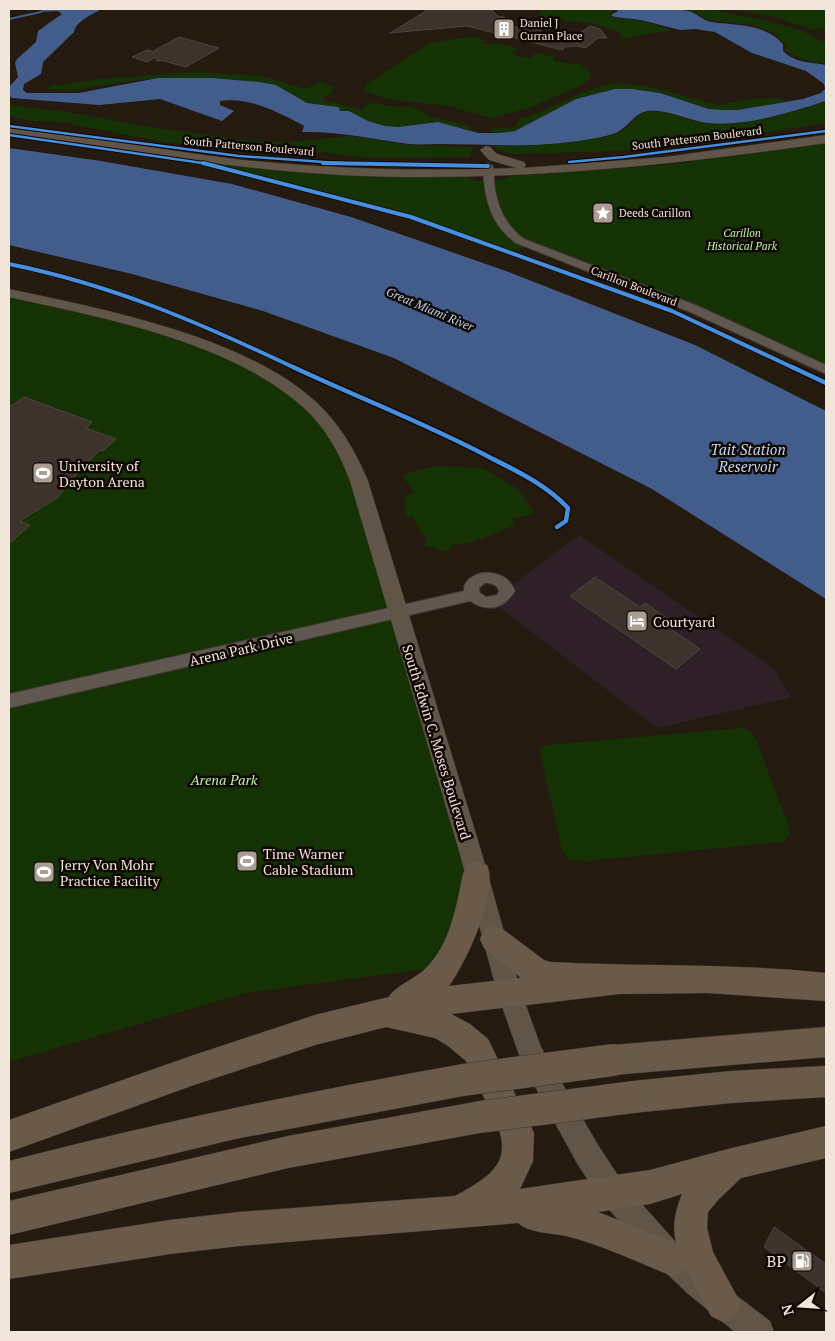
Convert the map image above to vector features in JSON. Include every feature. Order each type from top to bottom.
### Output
[{"type":"highway","points":[[377,1014],[413,997],[430,984],[448,966],[456,952],[467,923],[477,874]]},
{"type":"highway","points":[[494,938],[534,970],[550,976],[619,980],[707,979],[826,987]]},
{"type":"highway","points":[[9,1136],[277,1042],[377,1014],[430,1002],[619,980]]},
{"type":"highway","points":[[377,1014],[425,1020],[451,1030],[469,1042],[482,1058],[518,1133],[516,1161],[510,1176],[492,1194],[458,1212]]},
{"type":"highway","points":[[9,1177],[207,1128],[378,1094],[463,1080],[613,1060],[826,1042]]},
{"type":"highway","points":[[9,1218],[288,1152],[480,1117],[731,1086],[826,1080]]},
{"type":"highway","points":[[9,1262],[170,1237],[499,1209],[613,1193],[650,1187],[732,1164],[826,1142]]},
{"type":"highway","points":[[723,1304],[709,1283],[698,1260],[690,1233],[695,1204],[703,1193],[732,1164]]},
{"type":"highway","points":[[499,1209],[550,1215],[582,1222],[672,1259]]},
{"type":"main road","name":"South Patterson Boulevard","points":[[9,126],[274,160],[488,169],[624,157],[826,131]]},
{"type":"main road","name":"South Patterson Boulevard","points":[[9,131],[207,160],[342,171],[615,165],[826,139]]},
{"type":"main road","points":[[486,150],[493,157],[520,165]]},
{"type":"main road","name":"South Edwin C. Moses Boulevard","points":[[9,292],[116,319],[208,347],[263,371],[300,396],[320,415],[341,441],[352,461],[359,481],[477,874],[509,992],[531,1054],[588,1155],[613,1193],[672,1259],[723,1304],[759,1332]]},
{"type":"street","name":"Carillon Boulevard","points":[[488,169],[496,217],[504,230],[520,241],[694,309],[826,370]]},
{"type":"street","name":"Arena Park Drive","points":[[9,702],[398,614],[472,595]]},
{"type":"shaded area","points":[[579,535],[772,667],[792,697],[657,728],[491,601]]},
{"type":"green space","points":[[535,9],[613,9],[616,10],[609,14],[614,18],[639,20],[672,30],[620,39],[621,33],[617,31],[591,23],[546,18],[539,15],[540,11]]},
{"type":"green space","points":[[678,9],[706,9],[768,21],[800,30],[826,43],[826,64],[795,56],[785,50],[786,45],[772,32],[754,25],[714,21],[705,19],[696,13]]},
{"type":"green space","points":[[730,9],[826,9],[826,27],[814,30],[776,17]]},
{"type":"green space","points":[[472,37],[485,40],[481,43],[483,44],[501,44],[514,47],[519,49],[511,53],[519,57],[531,58],[535,53],[555,57],[553,60],[572,65],[578,63],[590,71],[591,77],[585,84],[529,108],[491,118],[448,106],[387,99],[363,90],[367,84],[429,43]]},
{"type":"green space","points":[[193,72],[261,76],[306,89],[320,81],[334,87],[331,94],[323,97],[324,100],[362,110],[367,104],[373,103],[395,107],[412,107],[432,117],[468,125],[472,131],[438,122],[398,127],[385,126],[368,121],[349,111],[338,111],[338,107],[307,103],[276,85],[238,80],[158,78],[108,84],[72,91],[48,89],[50,86],[100,79]]},
{"type":"green space","points":[[617,83],[646,86],[718,105],[742,100],[777,98],[789,101],[738,110],[715,110],[660,93],[632,89],[615,89],[576,99],[515,131],[492,133],[490,129],[511,128],[516,126],[520,119],[592,89]]},
{"type":"green space","points":[[826,102],[826,123],[704,142],[616,151],[514,154],[497,150],[493,145],[533,144],[607,136],[622,131],[643,113],[655,111],[669,113],[697,122],[720,124],[766,119]]},
{"type":"green space","points":[[9,105],[253,141],[289,142],[351,136],[409,145],[473,147],[470,157],[377,158],[339,155],[327,152],[291,154],[219,148],[164,142],[55,121],[31,121],[9,116]]},
{"type":"green space","name":"Carillon Historical Park","points":[[826,143],[826,370],[781,349],[531,247],[508,251],[411,217],[219,167],[221,163],[356,176],[467,177],[477,181],[500,180],[511,176],[665,165]]},
{"type":"green space","name":"Arena Park","points":[[9,293],[46,301],[208,347],[287,386],[341,441],[471,854],[448,966],[245,993],[9,1062]]},
{"type":"green space","points":[[435,466],[483,468],[518,489],[535,513],[512,519],[514,525],[484,538],[469,543],[452,545],[447,552],[424,545],[428,538],[422,534],[412,516],[405,517],[406,495],[414,492],[402,475]]},
{"type":"green space","points":[[744,728],[755,737],[790,829],[788,838],[783,842],[586,861],[569,860],[562,851],[540,750],[546,745]]},
{"type":"water","points":[[661,8],[688,11],[709,21],[741,25],[768,32],[783,44],[783,51],[793,58],[826,65],[826,101],[768,118],[722,124],[701,122],[671,113],[649,111],[639,114],[621,130],[608,135],[564,143],[510,145],[413,144],[342,134],[302,132],[304,126],[292,119],[262,106],[231,100],[220,101],[220,105],[234,111],[222,121],[160,99],[99,105],[12,98],[9,95],[9,87],[18,77],[15,63],[17,59],[36,42],[38,31],[62,14],[58,11],[39,12],[44,9],[102,9],[81,21],[74,32],[43,62],[41,74],[24,84],[23,90],[27,93],[79,93],[158,78],[212,78],[276,85],[307,103],[338,107],[339,111],[349,111],[368,121],[385,126],[398,127],[438,122],[478,133],[499,133],[515,131],[576,99],[615,89],[632,89],[660,93],[709,109],[738,110],[803,99],[821,93],[825,89],[824,84],[806,71],[752,53],[715,32],[695,29],[680,30],[611,15],[618,11],[615,9]]},
{"type":"water","name":"Tait Station Reservoir","points":[[9,148],[101,161],[232,184],[351,217],[506,271],[695,345],[826,411],[826,599],[652,489],[394,358],[263,311],[132,274],[9,245]]},
{"type":"building","name":"Daniel J Curran Place","points":[[429,9],[484,9],[493,11],[497,16],[504,17],[510,26],[542,30],[539,33],[562,38],[573,37],[590,26],[600,29],[607,38],[598,38],[586,48],[577,46],[565,47],[562,50],[467,26],[390,33]]},
{"type":"building","points":[[179,37],[219,48],[186,67],[157,61],[156,57],[147,62],[132,57],[147,50],[156,52],[155,50]]},
{"type":"building","name":"University of Dayton Arena","points":[[24,397],[92,422],[86,428],[116,439],[103,451],[100,450],[80,470],[58,497],[20,521],[30,525],[9,544],[9,406]]},
{"type":"building","name":"Courtyard","points":[[595,577],[640,607],[645,603],[668,619],[663,624],[700,649],[676,669],[570,596]]},
{"type":"building","name":"BP","points":[[774,1227],[826,1264],[826,1293],[764,1247]]},
{"type":"waterway","points":[[9,19],[41,12]]},
{"type":"cycle path","points":[[9,126],[75,133],[239,156],[326,163],[488,166]]},
{"type":"cycle path","points":[[569,162],[624,157],[826,131]]},
{"type":"cycle path","points":[[9,135],[205,163],[411,217],[672,311],[826,383]]},
{"type":"cycle path","points":[[9,264],[97,285],[183,316],[458,441],[527,477],[553,494],[568,508],[566,521],[557,527]]},
{"type":"place","name":"Daniel J Curran Place","points":[[504,29]]},
{"type":"place","name":"Deeds Carillon","points":[[603,213]]},
{"type":"place","name":"University of Dayton Arena","points":[[43,473]]},
{"type":"place","name":"Courtyard","points":[[637,621]]},
{"type":"place","name":"Time Warner Cable Stadium","points":[[247,861]]},
{"type":"place","name":"Jerry Von Mohr Practice Facility","points":[[44,872]]},
{"type":"place","name":"BP","points":[[802,1261]]},
{"type":"water label","name":"Great Miami River","points":[[430,309]]}]
